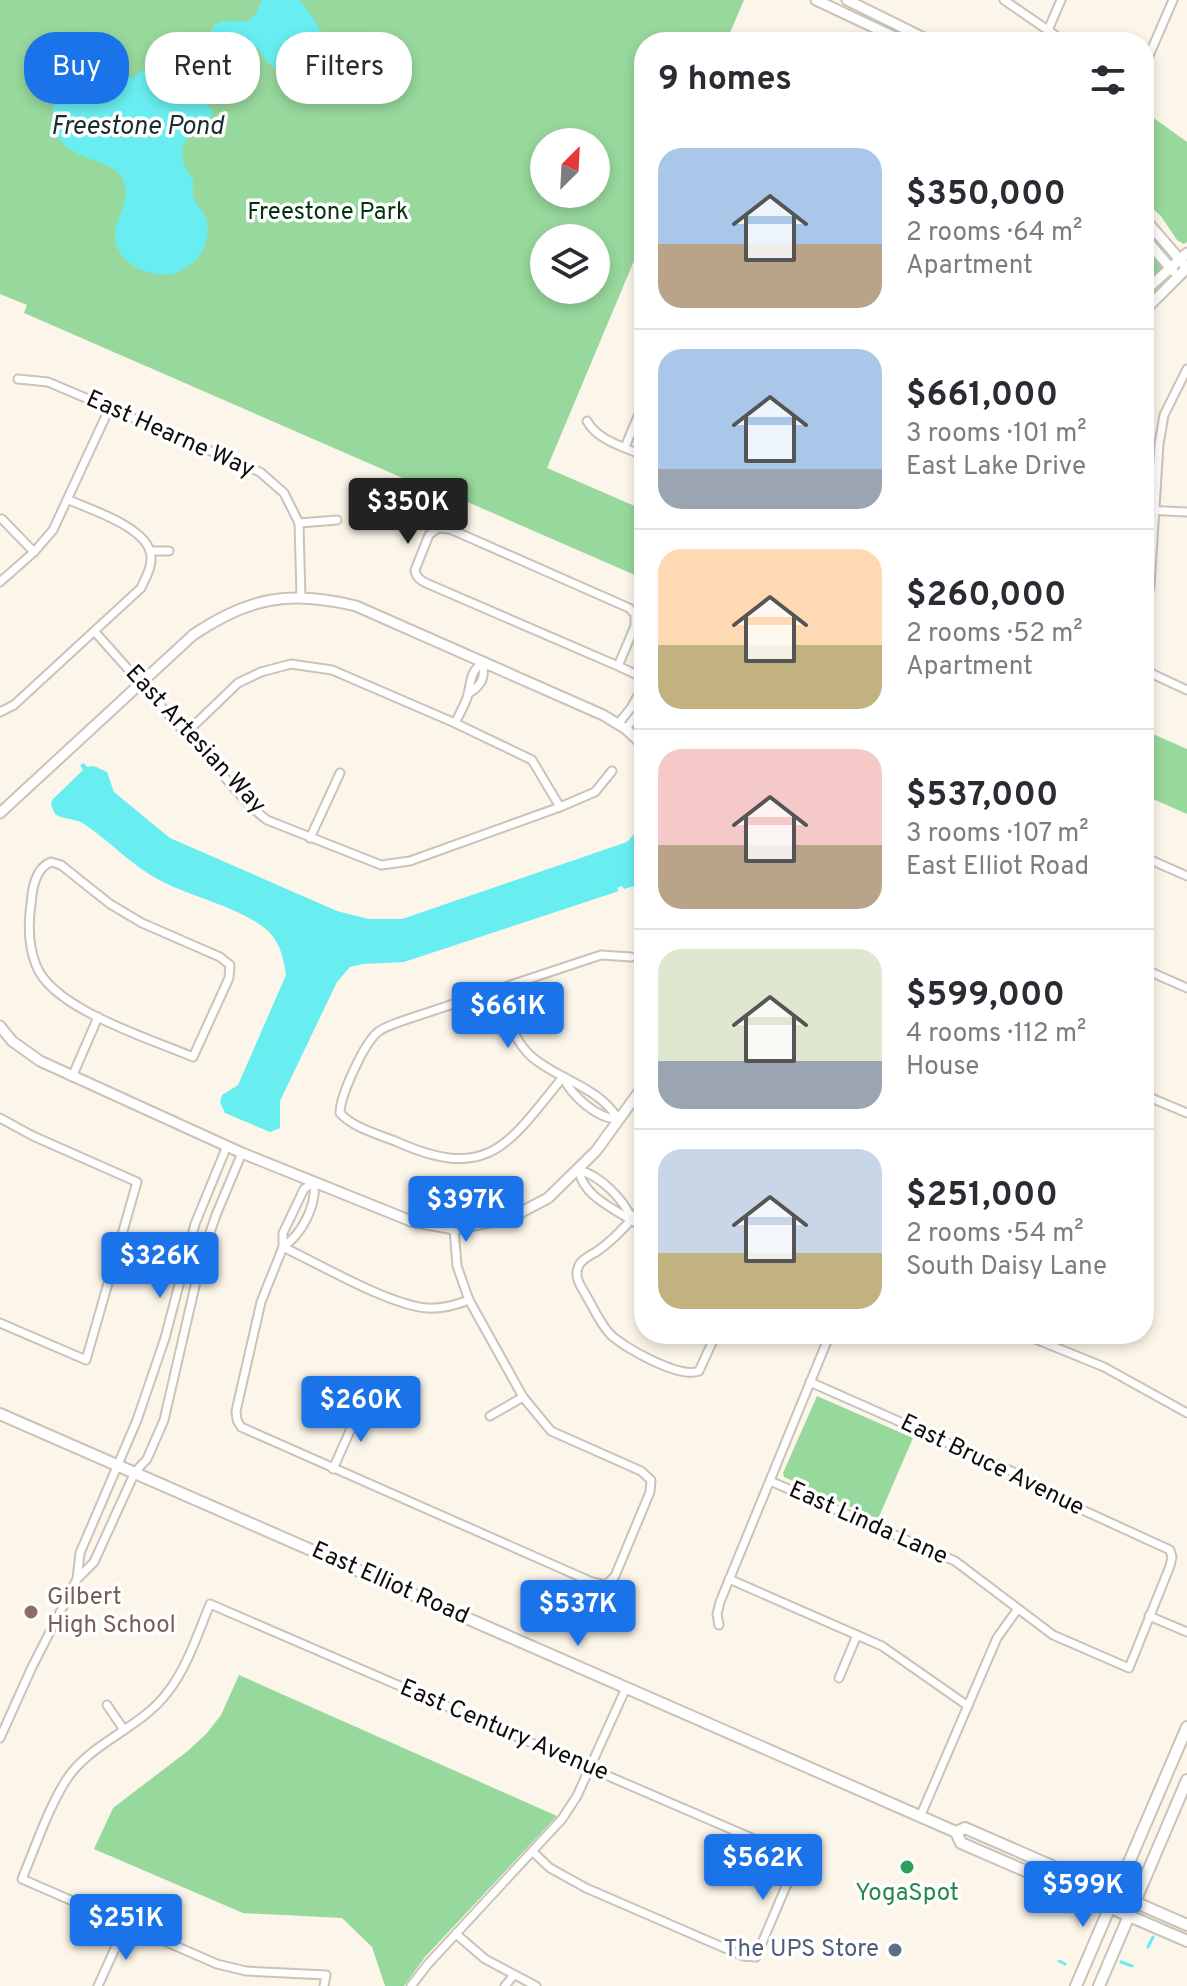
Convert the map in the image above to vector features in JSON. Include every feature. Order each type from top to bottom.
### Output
[{"type":"main road","name":"East Elliot Road","points":[[0,1414],[956,1832],[961,1843],[1114,1901],[1187,1941]]},
{"type":"main road","points":[[1076,1986],[1187,1727]]},
{"type":"main road","points":[[1099,1986],[1187,1780]]},
{"type":"main road","name":"East Elliot Road","points":[[956,1832],[965,1828],[1046,1863],[1114,1901]]},
{"type":"main road","points":[[1006,1862],[1016,1859],[1039,1866],[1046,1863]]},
{"type":"main road","name":"East Elliot Road","points":[[1132,1909],[1187,1925]]},
{"type":"street","points":[[816,0],[884,32]]},
{"type":"street","points":[[847,0],[912,32]]},
{"type":"street","points":[[1004,0],[1051,32]]},
{"type":"street","points":[[1048,30],[1061,0]]},
{"type":"street","points":[[1154,44],[1173,0]]},
{"type":"street","points":[[1154,231],[1183,271],[1154,301]]},
{"type":"street","points":[[1154,244],[1177,260]]},
{"type":"street","points":[[1154,282],[1177,260]]},
{"type":"street","points":[[1154,525],[1164,415],[1187,369]]},
{"type":"street","name":"East Hearne Way","points":[[18,379],[48,382],[260,472],[284,493],[299,523],[301,598]]},
{"type":"street","points":[[0,582],[53,530],[110,407]]},
{"type":"street","points":[[587,421],[598,435],[634,451]]},
{"type":"street","points":[[625,447],[634,426]]},
{"type":"street","points":[[0,712],[14,705],[95,632],[141,588],[150,570],[150,551],[133,529],[69,500]]},
{"type":"street","points":[[1155,510],[1187,512]]},
{"type":"street","points":[[2,519],[34,552]]},
{"type":"street","points":[[299,523],[337,520]]},
{"type":"street","points":[[634,613],[629,608],[450,529],[438,528],[429,535],[416,566],[417,577],[426,583],[634,673]]},
{"type":"street","points":[[150,551],[169,551]]},
{"type":"street","points":[[0,813],[193,635],[222,615],[253,603],[301,598],[356,606],[622,726],[634,737]]},
{"type":"street","points":[[618,666],[634,628]]},
{"type":"street","name":"East Artesian Way","points":[[95,632],[252,808],[267,820],[381,865],[410,861],[560,807],[595,792],[612,771]]},
{"type":"street","points":[[455,723],[468,694],[480,686],[485,676],[483,662]]},
{"type":"street","points":[[185,734],[238,683],[261,672],[291,664],[332,670],[532,760],[560,807]]},
{"type":"street","points":[[1154,675],[1187,690]]},
{"type":"street","points":[[622,726],[634,703]]},
{"type":"street","points":[[622,726],[634,715]]},
{"type":"street","points":[[310,838],[340,773]]},
{"type":"street","points":[[1154,861],[1187,876]]},
{"type":"street","points":[[51,862],[64,867],[110,904],[142,923],[220,957],[230,965],[229,978],[193,1057],[98,1017],[65,1001],[36,967],[27,929],[33,887],[41,868],[51,862]]},
{"type":"street","points":[[563,1077],[514,1138],[492,1152],[471,1158],[448,1159],[414,1150],[351,1122],[340,1113],[342,1100],[359,1060],[377,1033],[402,1021],[601,955],[631,957]]},
{"type":"street","points":[[1154,973],[1187,988]]},
{"type":"street","points":[[498,989],[509,1023],[529,1055],[563,1077],[576,1081],[612,1108],[618,1119]]},
{"type":"street","points":[[72,1077],[98,1017]]},
{"type":"street","points":[[0,1026],[12,1041],[40,1061],[235,1150],[411,1221],[454,1229],[488,1224],[526,1211],[548,1198],[579,1170],[634,1098]]},
{"type":"street","points":[[1154,1099],[1187,1113]]},
{"type":"street","points":[[0,1118],[137,1182],[86,1360],[0,1323]]},
{"type":"street","points":[[77,1579],[80,1553],[160,1356],[195,1224],[235,1150]]},
{"type":"street","points":[[0,1738],[77,1579],[94,1562],[135,1472],[147,1459],[168,1409],[202,1256],[235,1150]]},
{"type":"street","points":[[579,1170],[583,1183],[599,1198],[613,1210],[632,1219]]},
{"type":"street","points":[[579,1170],[594,1176],[624,1203],[632,1219]]},
{"type":"street","points":[[314,1182],[304,1189],[283,1233],[283,1247],[263,1295],[236,1411],[238,1424],[248,1432],[592,1582],[606,1585],[615,1576],[650,1492],[651,1480],[641,1471],[551,1431],[523,1397],[469,1300],[457,1266],[454,1229]]},
{"type":"street","points":[[283,1247],[297,1237],[316,1194],[314,1182]]},
{"type":"street","points":[[634,1216],[605,1245],[582,1261],[577,1269],[579,1282],[606,1328],[617,1340],[683,1372],[695,1373],[701,1368],[712,1344]]},
{"type":"street","points":[[283,1247],[384,1295],[426,1308],[456,1305],[469,1300]]},
{"type":"street","points":[[719,1625],[718,1608],[729,1579],[826,1344]]},
{"type":"street","points":[[1048,1344],[1104,1367],[1187,1413]]},
{"type":"street","name":"East Bruce Avenue","points":[[810,1382],[1020,1475],[1063,1501],[1162,1545],[1172,1553],[1170,1566],[1149,1616]]},
{"type":"street","points":[[490,1416],[523,1397]]},
{"type":"street","points":[[333,1469],[361,1406]]},
{"type":"street","name":"East Linda Lane","points":[[770,1481],[955,1561],[1053,1635],[1129,1668],[1149,1616]]},
{"type":"street","points":[[729,1579],[882,1646],[968,1706]]},
{"type":"street","name":"East Century Avenue","points":[[124,1730],[167,1694],[182,1670],[210,1604],[798,1858],[756,1957],[743,1956],[586,1888],[550,1868],[533,1852]]},
{"type":"street","points":[[920,1817],[997,1638],[1017,1610]]},
{"type":"street","points":[[1149,1616],[1187,1632]]},
{"type":"street","points":[[839,1678],[857,1635]]},
{"type":"street","points":[[411,1986],[562,1819],[577,1796],[626,1688]]},
{"type":"street","points":[[107,1705],[124,1730],[70,1774],[22,1879],[217,1964],[246,1971],[326,1975],[324,1986]]},
{"type":"street","points":[[98,1986],[126,1924]]},
{"type":"street","points":[[456,1934],[485,1959],[536,1986]]},
{"type":"street","points":[[505,1986],[513,1976]]},
{"type":"green space","name":"Freestone Park","points":[[0,0],[744,0],[730,32],[634,32],[634,261],[547,468],[634,506],[634,575],[440,490],[437,493],[24,313],[27,305],[0,294]]},
{"type":"green space","points":[[1154,118],[1187,142],[1187,242],[1184,244],[1177,240],[1154,210]]},
{"type":"green space","points":[[1154,249],[1173,271],[1154,289]]},
{"type":"green space","points":[[1154,734],[1187,749],[1187,814],[1154,799]]},
{"type":"green space","points":[[817,1396],[913,1438],[878,1519],[784,1477],[783,1473]]},
{"type":"green space","points":[[239,1675],[557,1816],[425,1957],[404,1986],[385,1986],[372,1947],[342,1918],[243,1913],[94,1849],[113,1808],[207,1733],[221,1715]]},
{"type":"water","name":"Freestone Pond","points":[[262,0],[299,0],[320,32],[276,32],[276,68],[260,51],[260,32],[211,32],[215,24],[249,21]]},
{"type":"water","name":"Freestone Pond","points":[[145,69],[145,104],[208,104],[213,112],[186,140],[182,154],[193,181],[193,197],[207,222],[207,238],[196,260],[174,274],[144,271],[126,260],[115,239],[125,200],[123,180],[117,171],[107,165],[72,151],[56,132],[54,104],[129,104],[129,77]]},
{"type":"water","points":[[84,763],[87,767],[94,766],[107,772],[114,792],[170,838],[337,911],[369,919],[402,919],[627,842],[634,834],[634,886],[624,889],[622,886],[617,888],[619,891],[404,962],[350,967],[337,982],[280,1101],[280,1128],[270,1132],[225,1113],[220,1102],[222,1095],[238,1085],[286,975],[278,946],[272,935],[257,923],[163,882],[84,824],[55,814],[52,800],[83,770],[80,765]]},
{"type":"waterway","points":[[1148,1947],[1153,1937]]},
{"type":"waterway","points":[[1059,1961],[1065,1964]]},
{"type":"waterway","points":[[1121,1962],[1132,1966]]},
{"type":"place","name":"Gilbert High School","points":[[31,1612]]},
{"type":"place","name":"YogaSpot","points":[[907,1867]]},
{"type":"place","name":"The UPS Store","points":[[895,1950]]}]
